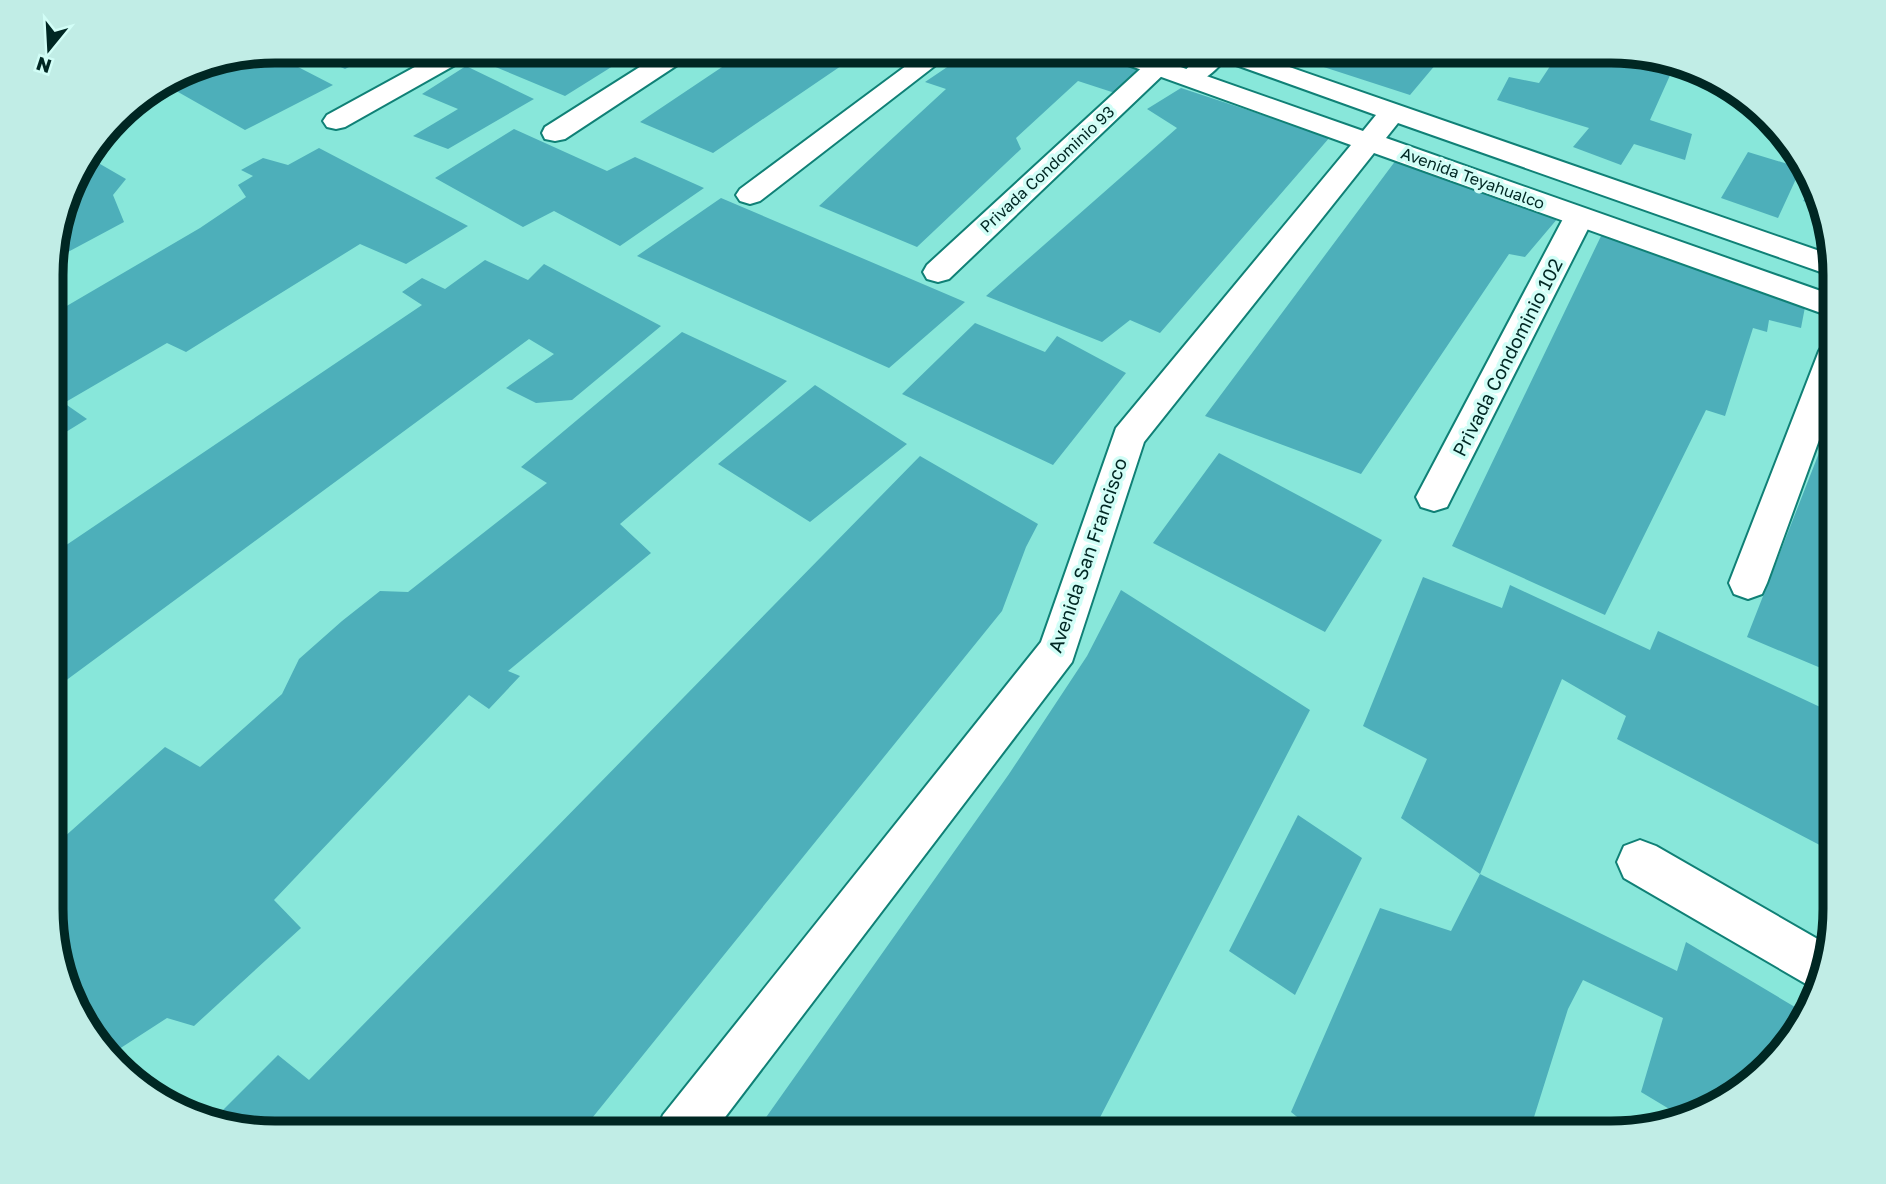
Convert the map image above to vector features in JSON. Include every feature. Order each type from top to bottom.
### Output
[{"type":"street","points":[[336,121],[440,63]]},
{"type":"street","points":[[555,133],[663,63]]},
{"type":"street","points":[[750,195],[926,63]]},
{"type":"street","name":"Avenida Teyahualco","points":[[1146,63],[1190,78],[1381,126],[1823,263]]},
{"type":"street","points":[[1190,78],[1207,63]]},
{"type":"street","name":"Avenida Teyahualco","points":[[1246,63],[1579,217],[1823,303]]},
{"type":"street","name":"Privada Condominio 93","points":[[938,272],[1157,67]]},
{"type":"street","name":"Avenida San Francisco","points":[[690,1121],[1058,650],[1128,437],[1381,126]]},
{"type":"street","name":"Privada Condominio 102","points":[[1434,497],[1579,217]]},
{"type":"street","points":[[1748,583],[1823,384]]},
{"type":"street","points":[[1640,862],[1815,964]]},
{"type":"building","points":[[275,63],[290,63],[333,85],[245,130],[173,89],[220,70]]},
{"type":"building","points":[[332,63],[357,63],[345,69]]},
{"type":"building","points":[[486,63],[618,63],[565,96]]},
{"type":"building","points":[[728,63],[845,63],[713,153],[640,122]]},
{"type":"building","points":[[953,63],[1118,63],[1142,71],[1118,94],[1078,81],[1016,138],[1021,149],[917,247],[819,206],[946,89],[925,82]]},
{"type":"building","points":[[1311,63],[1437,63],[1410,95]]},
{"type":"building","points":[[1552,63],[1639,65],[1672,72],[1650,120],[1692,134],[1685,160],[1634,144],[1621,165],[1573,147],[1589,128],[1497,100],[1509,77],[1539,83]]},
{"type":"building","points":[[466,66],[534,99],[448,149],[413,136],[458,109],[422,94]]},
{"type":"building","points":[[1181,88],[1330,137],[1160,333],[1130,320],[1102,342],[986,296],[1177,128],[1147,109]]},
{"type":"building","points":[[514,129],[607,171],[635,157],[704,188],[620,246],[554,211],[523,227],[435,178]]},
{"type":"building","points":[[319,148],[468,226],[406,264],[360,244],[186,352],[167,343],[64,403],[87,419],[63,434],[63,308],[200,228],[246,197],[238,185],[253,176],[241,170],[263,158],[288,165]]},
{"type":"building","points":[[1748,152],[1793,165],[1798,175],[1778,218],[1721,198]]},
{"type":"building","points":[[1396,160],[1558,218],[1525,257],[1509,254],[1361,474],[1205,416]]},
{"type":"building","points":[[96,162],[126,179],[113,195],[124,222],[65,254],[74,207]]},
{"type":"building","points":[[721,198],[965,302],[889,368],[637,256]]},
{"type":"building","points":[[1602,234],[1805,307],[1801,328],[1769,320],[1767,332],[1753,328],[1725,416],[1706,410],[1605,615],[1452,546]]},
{"type":"building","points":[[485,260],[528,280],[544,264],[661,326],[572,400],[536,403],[506,388],[554,354],[529,339],[63,683],[63,547],[422,305],[402,292],[422,278],[445,289]]},
{"type":"building","points":[[975,323],[1045,352],[1057,336],[1126,373],[1053,465],[902,394]]},
{"type":"building","points":[[682,332],[787,381],[620,524],[651,553],[508,671],[520,676],[489,709],[469,695],[274,900],[301,928],[194,1026],[167,1018],[117,1050],[85,1003],[70,964],[63,909],[63,838],[165,747],[200,767],[282,694],[299,659],[342,621],[380,591],[408,592],[547,483],[521,467]]},
{"type":"building","points":[[815,385],[907,444],[810,522],[718,464]]},
{"type":"building","points":[[1823,443],[1823,669],[1747,637]]},
{"type":"building","points":[[1219,453],[1382,540],[1325,632],[1153,543]]},
{"type":"building","points":[[920,456],[1038,524],[1026,547],[1002,611],[590,1121],[261,1121],[220,1113],[278,1055],[309,1080]]},
{"type":"building","points":[[1423,577],[1502,608],[1510,585],[1650,650],[1658,631],[1823,708],[1823,847],[1617,739],[1626,716],[1562,679],[1480,874],[1401,818],[1427,759],[1363,726]]},
{"type":"building","points":[[1121,590],[1310,710],[1098,1121],[763,1121],[1009,774],[1087,656]]},
{"type":"building","points":[[1298,815],[1362,858],[1295,995],[1229,951]]},
{"type":"building","points":[[1480,874],[1677,971],[1686,942],[1798,1009],[1770,1049],[1740,1077],[1717,1093],[1673,1111],[1641,1092],[1663,1018],[1583,980],[1568,1009],[1533,1121],[1302,1121],[1291,1112],[1380,908],[1451,931]]}]
